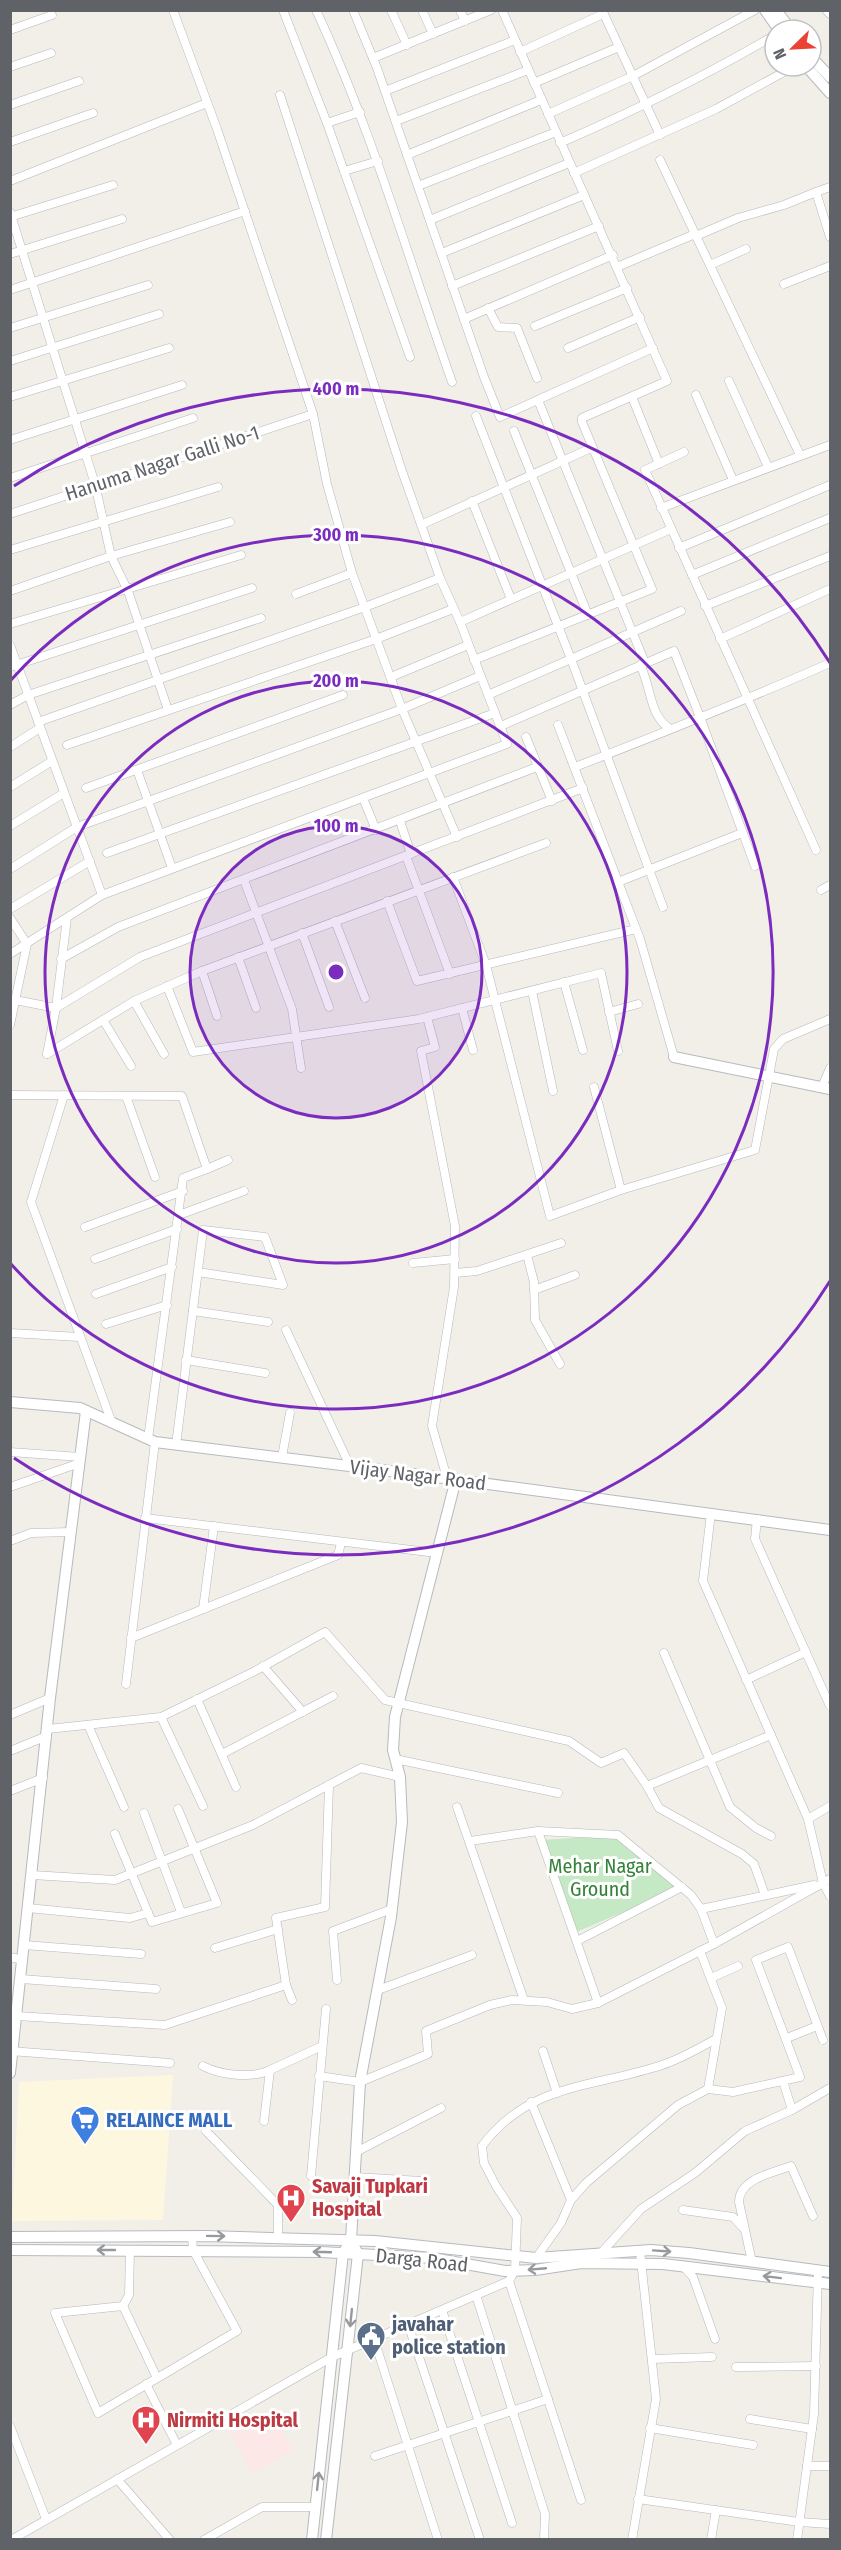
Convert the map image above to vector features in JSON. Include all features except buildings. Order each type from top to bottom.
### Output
[{"type":"street","points":[[172,10],[245,211],[313,414],[327,484],[352,573],[402,709],[457,837]]},
{"type":"street","points":[[283,10],[327,123],[410,357]]},
{"type":"street","points":[[316,10],[343,68],[378,161],[416,282],[452,382]]},
{"type":"street","points":[[353,10],[396,121],[452,286],[500,417],[654,348]]},
{"type":"street","points":[[391,10],[406,45]]},
{"type":"street","points":[[422,10],[433,34]]},
{"type":"street","points":[[460,10],[465,21]]},
{"type":"street","points":[[373,58],[491,10]]},
{"type":"street","points":[[474,660],[652,589],[591,448],[582,418],[667,381],[613,255],[569,163],[502,10]]},
{"type":"street","points":[[548,114],[633,76],[755,10]]},
{"type":"street","points":[[826,10],[831,14]]},
{"type":"street","points":[[520,52],[603,12],[660,135]]},
{"type":"street","points":[[10,30],[52,15]]},
{"type":"street","points":[[385,91],[515,40]]},
{"type":"street","points":[[560,143],[646,105],[710,73],[763,42]]},
{"type":"street","points":[[534,83],[619,47]]},
{"type":"street","points":[[10,67],[51,52]]},
{"type":"street","points":[[396,121],[528,70]]},
{"type":"street","points":[[574,173],[716,109],[773,78]]},
{"type":"street","points":[[817,78],[831,93]]},
{"type":"street","points":[[10,105],[79,81]]},
{"type":"street","points":[[10,954],[102,895],[507,744],[460,622],[440,578],[423,524],[402,471],[280,95]]},
{"type":"street","points":[[407,155],[541,100]]},
{"type":"street","points":[[10,181],[207,103]]},
{"type":"street","points":[[327,123],[360,112]]},
{"type":"street","points":[[10,142],[93,113]]},
{"type":"street","points":[[418,186],[556,132]]},
{"type":"street","points":[[660,160],[800,455]]},
{"type":"street","points":[[344,171],[378,161]]},
{"type":"street","points":[[430,220],[569,163]]},
{"type":"street","points":[[113,184],[11,216],[95,484],[111,556],[128,591],[168,710]]},
{"type":"street","points":[[618,267],[738,218],[784,205],[831,186]]},
{"type":"street","points":[[816,192],[831,237]]},
{"type":"street","points":[[441,253],[584,195]]},
{"type":"street","points":[[10,290],[245,211]]},
{"type":"street","points":[[10,254],[122,219]]},
{"type":"street","points":[[452,286],[599,226]]},
{"type":"street","points":[[710,265],[746,249]]},
{"type":"street","points":[[464,319],[613,255]]},
{"type":"street","points":[[784,284],[831,266]]},
{"type":"street","points":[[10,328],[148,285]]},
{"type":"street","points":[[535,326],[627,288]]},
{"type":"street","points":[[488,308],[498,327],[517,328],[537,378]]},
{"type":"street","points":[[10,361],[159,314]]},
{"type":"street","points":[[568,348],[640,316]]},
{"type":"street","points":[[10,397],[169,348]]},
{"type":"street","points":[[729,381],[768,467]]},
{"type":"street","points":[[10,440],[182,385]]},
{"type":"street","points":[[696,395],[733,480]]},
{"type":"street","points":[[632,397],[659,464]]},
{"type":"street","points":[[537,400],[632,632],[655,711],[662,724],[669,728]]},
{"type":"street","name":"Hanuma Nagar Galli No-1","points":[[10,514],[95,484],[313,414]]},
{"type":"street","points":[[476,416],[571,659],[663,907]]},
{"type":"street","points":[[10,478],[193,418]]},
{"type":"street","points":[[514,431],[588,615]]},
{"type":"street","points":[[661,508],[831,445]]},
{"type":"street","points":[[423,524],[591,448]]},
{"type":"street","points":[[684,452],[645,470],[816,850]]},
{"type":"street","points":[[679,548],[831,485]]},
{"type":"street","points":[[10,550],[218,487]]},
{"type":"street","points":[[472,501],[511,599]]},
{"type":"street","points":[[692,575],[831,519]]},
{"type":"street","points":[[10,591],[111,556],[230,522]]},
{"type":"street","points":[[460,622],[671,529]]},
{"type":"street","points":[[10,624],[128,591],[241,555]]},
{"type":"street","points":[[705,606],[831,556]]},
{"type":"street","points":[[296,594],[352,573]]},
{"type":"street","points":[[10,747],[39,725],[440,578]]},
{"type":"street","points":[[13,665],[252,588]]},
{"type":"street","points":[[720,639],[831,589]]},
{"type":"street","points":[[68,745],[376,639],[453,609]]},
{"type":"street","points":[[488,695],[681,611]]},
{"type":"street","points":[[10,705],[28,695],[261,618]]},
{"type":"street","points":[[10,645],[13,665],[28,695],[102,895]]},
{"type":"street","points":[[391,677],[468,645]]},
{"type":"street","points":[[501,726],[674,651],[754,866]]},
{"type":"street","points":[[575,767],[669,728],[748,700],[831,663]]},
{"type":"street","points":[[10,869],[77,827],[148,799],[402,709],[480,676]]},
{"type":"street","points":[[86,788],[343,694]]},
{"type":"street","points":[[107,853],[495,713]]},
{"type":"street","points":[[558,725],[636,929],[674,1057],[826,1088],[831,1068]]},
{"type":"street","points":[[526,737],[552,801]]},
{"type":"street","points":[[10,787],[52,761]]},
{"type":"street","points":[[61,959],[118,927],[537,767]]},
{"type":"street","points":[[137,770],[172,868]]},
{"type":"street","points":[[15,1000],[56,1008],[140,957],[583,789]]},
{"type":"street","points":[[10,826],[64,793]]},
{"type":"street","points":[[363,798],[376,830]]},
{"type":"street","points":[[400,821],[418,890],[450,974]]},
{"type":"street","points":[[618,882],[742,833]]},
{"type":"street","points":[[67,918],[56,1008],[47,1053],[134,1001],[202,971],[546,843]]},
{"type":"street","points":[[10,909],[90,861]]},
{"type":"street","points":[[453,877],[486,965],[550,1216],[621,1190],[755,1150],[774,1049],[783,1039],[831,1019]]},
{"type":"street","points":[[244,880],[292,1009],[302,1068]]},
{"type":"street","points":[[821,890],[831,885]]},
{"type":"street","points":[[387,902],[417,981],[636,929]]},
{"type":"street","points":[[10,918],[27,944],[10,1025]]},
{"type":"street","points":[[335,921],[365,998]]},
{"type":"street","points":[[302,933],[329,1007]]},
{"type":"street","points":[[238,957],[256,1008]]},
{"type":"street","points":[[202,971],[217,1016]]},
{"type":"street","points":[[167,986],[193,1052],[427,1017],[601,973],[618,1051]]},
{"type":"street","points":[[564,982],[583,1050]]},
{"type":"street","points":[[532,991],[553,1091]]},
{"type":"street","points":[[134,1001],[164,1054]]},
{"type":"street","points":[[609,1012],[638,1004]]},
{"type":"street","points":[[462,1008],[474,1050]]},
{"type":"street","points":[[312,2540],[343,2253],[351,2240],[360,2082],[392,1909],[402,1822],[400,1777],[393,1750],[395,1717],[437,1553],[452,1479],[432,1426],[454,1287],[455,1226],[420,1051],[435,1047],[427,1017]]},
{"type":"street","points":[[103,1020],[131,1066]]},
{"type":"street","points":[[594,1087],[621,1190]]},
{"type":"street","points":[[10,1095],[182,1096],[207,1169]]},
{"type":"street","points":[[64,1095],[31,1202],[112,1423]]},
{"type":"street","points":[[126,1096],[155,1177]]},
{"type":"street","points":[[126,1684],[145,1518],[151,1440],[183,1178],[228,1161]]},
{"type":"street","points":[[85,1227],[183,1191]]},
{"type":"street","points":[[180,1215],[244,1191]]},
{"type":"street","points":[[95,1259],[177,1229]]},
{"type":"street","points":[[176,1444],[203,1230],[264,1237],[283,1285],[198,1272]]},
{"type":"street","points":[[454,1273],[477,1271],[561,1244]]},
{"type":"street","points":[[528,1255],[534,1290],[535,1320],[560,1364]]},
{"type":"street","points":[[413,1263],[454,1259]]},
{"type":"street","points":[[96,1294],[172,1267]]},
{"type":"street","points":[[534,1290],[575,1275]]},
{"type":"street","points":[[106,1324],[167,1305]]},
{"type":"street","points":[[192,1311],[268,1322]]},
{"type":"street","points":[[286,1330],[350,1466]]},
{"type":"street","points":[[10,1333],[79,1337]]},
{"type":"street","points":[[186,1360],[265,1373]]},
{"type":"street","name":"Vijay Nagar Road","points":[[10,1402],[80,1408],[151,1440],[176,1444],[831,1530]]},
{"type":"street","points":[[10,2073],[50,1698],[86,1411]]},
{"type":"street","points":[[282,1457],[290,1413]]},
{"type":"street","points":[[10,1452],[80,1460]]},
{"type":"street","points":[[10,1487],[80,1460]]},
{"type":"street","points":[[711,1513],[703,1581],[808,1819],[831,1896]]},
{"type":"street","points":[[145,1518],[437,1553]]},
{"type":"street","points":[[757,1519],[755,1539],[831,1706]]},
{"type":"street","points":[[203,1609],[214,1527]]},
{"type":"street","points":[[10,1541],[31,1533],[71,1532]]},
{"type":"street","points":[[131,1638],[338,1555],[341,1543]]},
{"type":"street","points":[[10,1751],[48,1732],[161,1717],[325,1632],[385,1700],[569,1741],[601,1763],[624,1753],[663,1811],[742,1854],[754,1864],[765,1895]]},
{"type":"street","points":[[746,1680],[806,1652]]},
{"type":"street","points":[[664,1653],[730,1807],[756,1828],[771,1836]]},
{"type":"street","points":[[263,1666],[303,1712]]},
{"type":"street","points":[[222,1754],[333,1696]]},
{"type":"street","points":[[10,1715],[50,1698]]},
{"type":"street","points":[[197,1699],[236,1787]]},
{"type":"street","points":[[161,1717],[203,1806]]},
{"type":"street","points":[[88,1725],[124,1807]]},
{"type":"street","points":[[647,1786],[771,1735]]},
{"type":"street","points":[[395,1759],[558,1792]]},
{"type":"street","points":[[32,1875],[115,1880],[253,1825],[361,1768],[400,1777]]},
{"type":"street","points":[[10,1791],[43,1778]]},
{"type":"street","points":[[292,2000],[286,1985],[276,1918],[325,1907],[329,1785]]},
{"type":"street","points":[[808,1819],[831,1806]]},
{"type":"street","points":[[457,1807],[524,2000]]},
{"type":"street","points":[[115,1834],[152,1922],[217,1903],[178,1809]]},
{"type":"street","points":[[144,1813],[181,1912]]},
{"type":"street","points":[[470,1841],[538,1831],[618,1835],[691,1895],[701,1909],[714,1944]]},
{"type":"street","points":[[538,1831],[598,2003]]},
{"type":"street","points":[[701,1909],[827,1881]]},
{"type":"street","points":[[319,2076],[360,2082],[428,2054],[426,2031],[490,2005],[524,2000],[547,2002],[572,2009],[598,2003],[714,1944],[827,1881]]},
{"type":"street","points":[[577,1941],[681,1887]]},
{"type":"street","points":[[28,1908],[130,1918],[148,1913]]},
{"type":"street","points":[[337,1980],[333,1931],[392,1909]]},
{"type":"street","points":[[215,1948],[278,1929]]},
{"type":"street","points":[[24,1945],[141,1954]]},
{"type":"street","points":[[536,2258],[561,2223],[570,2200],[586,2183],[678,2105],[708,2089],[734,2092],[800,2078],[756,1960],[788,1947],[823,2040]]},
{"type":"street","points":[[700,1951],[723,2008],[708,2089]]},
{"type":"street","points":[[378,1990],[472,1955]]},
{"type":"street","points":[[10,1957],[23,1960]]},
{"type":"street","points":[[711,1977],[738,1966]]},
{"type":"street","points":[[21,1979],[156,1989]]},
{"type":"street","points":[[17,2016],[165,2025],[286,1985]]},
{"type":"street","points":[[311,2176],[326,2009]]},
{"type":"street","points":[[787,2038],[817,2026]]},
{"type":"street","points":[[11,2540],[332,2357],[509,2281],[515,2270],[517,2256],[517,2218],[488,2170],[482,2146],[498,2125],[531,2102],[663,2065],[716,2039]]},
{"type":"street","points":[[203,2066],[212,2070],[260,2075],[322,2046]]},
{"type":"street","points":[[12,2051],[170,2063]]},
{"type":"street","points":[[543,2051],[557,2093]]},
{"type":"street","points":[[264,2121],[270,2070]]},
{"type":"street","points":[[783,2081],[792,2110]]},
{"type":"street","points":[[601,2253],[641,2210],[695,2173],[745,2131],[792,2110],[831,2088]]},
{"type":"street","points":[[531,2102],[570,2200]]},
{"type":"street","points":[[356,2152],[441,2108]]},
{"type":"street","points":[[206,2131],[278,2205],[278,2238]]},
{"type":"street","points":[[752,2262],[739,2202],[739,2194],[743,2186],[791,2166],[813,2216]]},
{"type":"street","points":[[355,2177],[421,2181]]},
{"type":"street","points":[[683,2210],[733,2217],[746,2231]]},
{"type":"street","points":[[123,2306],[55,2313],[98,2413],[237,2331],[193,2250],[192,2236]]},
{"type":"street","name":"Darga Road","points":[[10,2237],[192,2236],[351,2240],[536,2258],[640,2251],[689,2253],[831,2272]]},
{"type":"street","points":[[326,2540],[358,2254],[351,2240]]},
{"type":"street","name":"Darga Road","points":[[10,2250],[343,2253],[432,2258],[515,2270],[535,2270],[581,2263],[642,2263],[825,2284]]},
{"type":"street","points":[[123,2306],[129,2295],[130,2250]]},
{"type":"street","points":[[632,2540],[656,2399],[640,2251]]},
{"type":"street","points":[[683,2266],[693,2277],[716,2339]]},
{"type":"street","points":[[797,2540],[813,2429],[816,2366],[825,2284],[818,2271]]},
{"type":"street","points":[[509,2281],[581,2500]]},
{"type":"street","points":[[476,2295],[545,2514],[544,2540]]},
{"type":"street","points":[[123,2306],[157,2378]]},
{"type":"street","points":[[442,2310],[512,2523]]},
{"type":"street","points":[[408,2324],[480,2540]]},
{"type":"street","points":[[374,2339],[438,2540]]},
{"type":"street","points":[[651,2359],[712,2357]]},
{"type":"street","points":[[736,2367],[816,2366]]},
{"type":"street","points":[[146,2384],[177,2445]]},
{"type":"street","points":[[375,2456],[548,2400]]},
{"type":"street","points":[[750,2419],[813,2429]]},
{"type":"street","points":[[10,2426],[46,2519]]},
{"type":"street","points":[[650,2428],[753,2445]]},
{"type":"street","points":[[807,2466],[831,2466]]},
{"type":"street","points":[[117,2479],[170,2540]]},
{"type":"street","points":[[638,2499],[799,2522],[831,2524]]},
{"type":"street","points":[[204,2540],[262,2507],[315,2507]]},
{"type":"street","points":[[711,2540],[716,2510]]},
{"type":"shaded area","points":[[173,2075],[163,2220],[12,2221],[19,2082]]},
{"type":"shaded area","points":[[271,2411],[293,2450],[253,2474],[230,2434]]},
{"type":"green space","name":"Mehar Nagar Ground","points":[[618,1835],[682,1887],[574,1933],[541,1840]]},
{"type":"place","name":"RELAINCE MALL","points":[[85,2146]]},
{"type":"place","name":"Savaji Tupkari Hospital","points":[[291,2224]]},
{"type":"place","name":"javahar police station","points":[[371,2362]]},
{"type":"place","name":"Nirmiti Hospital","points":[[146,2446]]}]
